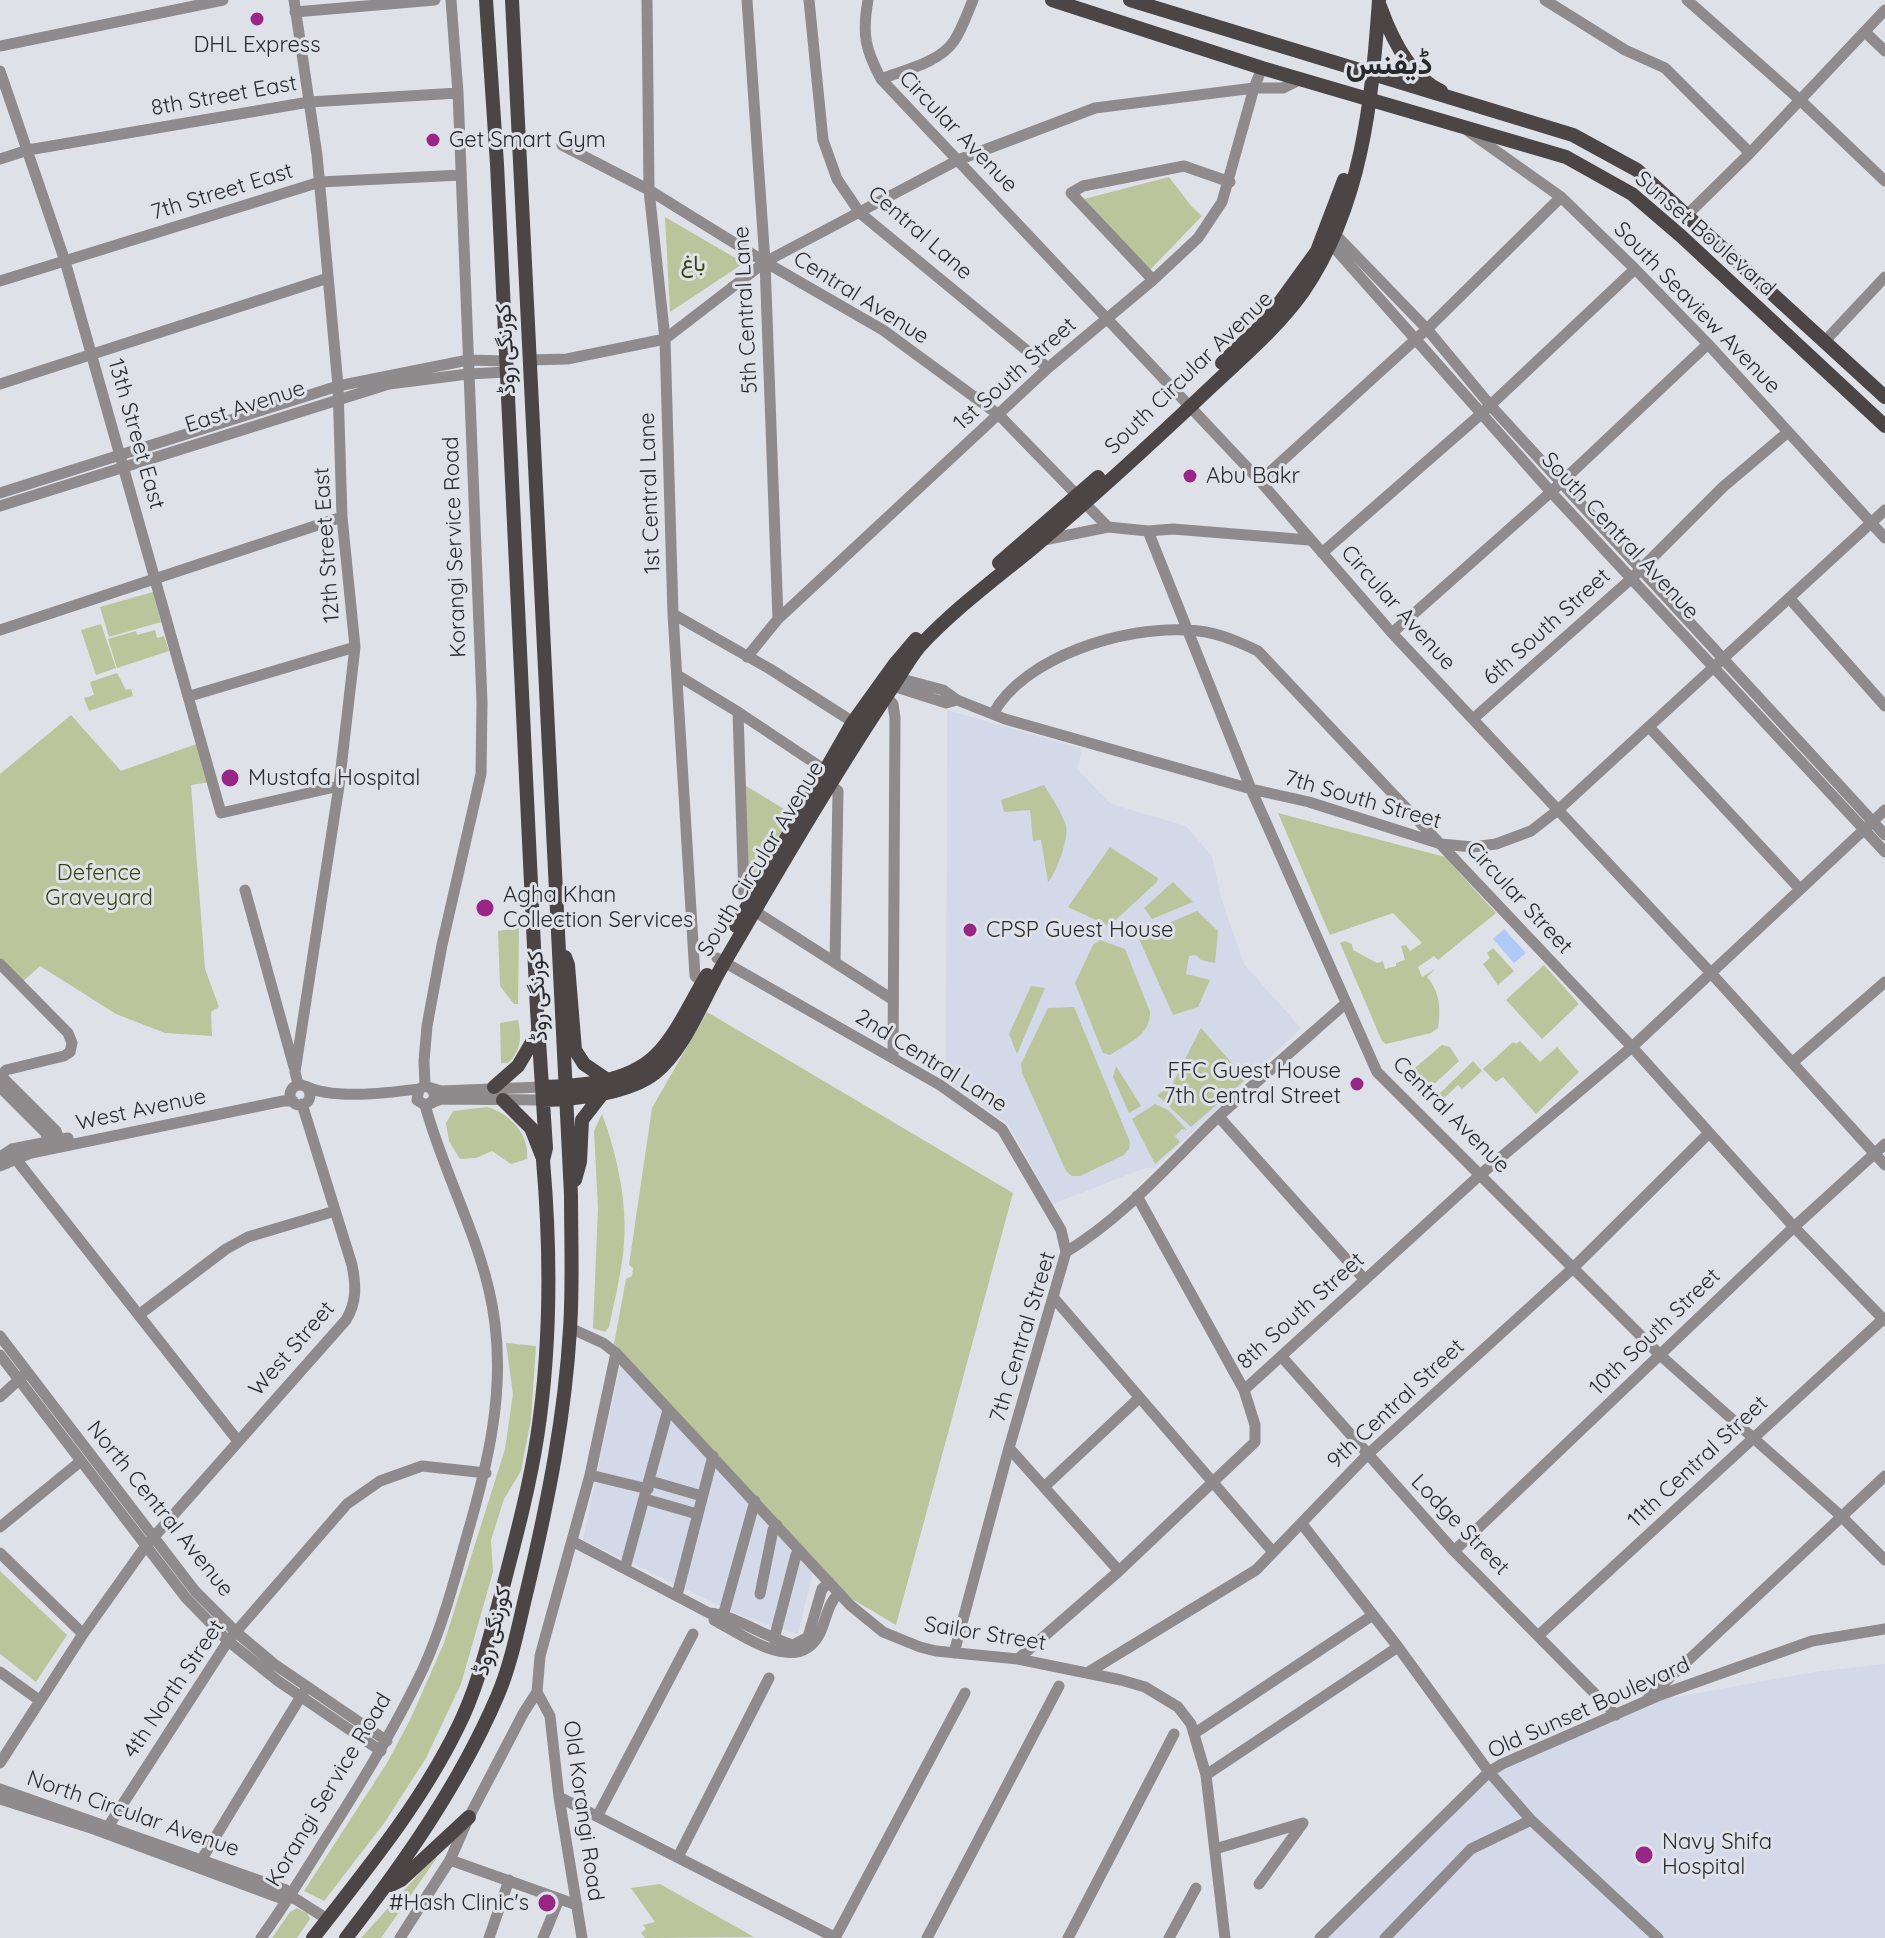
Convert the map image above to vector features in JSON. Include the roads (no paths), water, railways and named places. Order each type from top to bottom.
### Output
[{"type":"main road","name":"کورنگی روڈ","points":[[313,1938],[404,1820],[437,1766],[475,1691],[516,1535],[537,1438],[546,1340],[550,1250],[543,1160],[546,1148],[486,0]]},
{"type":"main road","name":"کورنگی روڈ","points":[[346,1938],[434,1817],[463,1767],[499,1693],[550,1492],[570,1328],[571,1195],[512,0]]},
{"type":"main road","name":"Sunset Boulevard","points":[[1052,0],[1262,68],[1566,157],[1632,194],[1885,426]]},
{"type":"main road","name":"Sunset Boulevard","points":[[1130,0],[1573,135],[1637,170],[1885,397]]},
{"type":"main road","name":"South Circular Avenue","points":[[753,906],[853,722],[905,650],[959,597],[1081,499],[1273,328],[1302,292],[1333,239],[1356,172],[1379,1]]},
{"type":"main road","points":[[1379,1],[1389,33],[1420,75],[1435,88],[1467,102]]},
{"type":"main road","name":"South Circular Avenue","points":[[1186,404],[1267,320],[1317,251],[1348,168],[1367,98]]},
{"type":"main road","points":[[1750,301],[1764,285]]},
{"type":"main road","name":"South Circular Avenue","points":[[542,1093],[566,1093],[635,1083],[658,1072],[678,1047],[720,961],[753,906],[918,649],[965,604],[1040,541],[1081,499]]},
{"type":"main road","points":[[558,943],[568,965],[575,1050],[604,1086],[582,1120],[580,1162],[571,1195]]},
{"type":"main road","name":"South Circular Avenue","points":[[604,1086],[658,1053],[702,982],[720,961]]},
{"type":"main road","points":[[494,1087],[518,1066],[538,1032]]},
{"type":"main road","points":[[503,1100],[531,1128],[543,1160]]},
{"type":"main road","points":[[384,1889],[401,1880],[469,1817]]},
{"type":"street","points":[[0,46],[223,0]]},
{"type":"street","points":[[294,6],[435,0]]},
{"type":"street","name":"Korangi Service Road","points":[[261,1938],[291,1897],[384,1746],[423,1668],[442,1620],[486,1473],[499,1379],[495,1321],[481,1260],[435,1142],[425,1095],[427,1026],[481,774],[482,702],[458,93],[451,0]]},
{"type":"street","name":"1st Central Lane","points":[[647,0],[649,190],[665,339],[673,614],[695,976],[702,982]]},
{"type":"street","name":"5th Central Lane","points":[[747,0],[765,262],[778,619]]},
{"type":"street","name":"Central Lane","points":[[809,0],[823,140],[837,179],[860,213],[1048,368]]},
{"type":"street","points":[[868,0],[864,26],[868,54],[881,79],[923,63],[946,50],[973,0]]},
{"type":"street","points":[[1545,0],[1625,50],[1665,68],[1750,153]]},
{"type":"street","points":[[1687,0],[1800,100],[1885,181]]},
{"type":"street","name":"12th Street East","points":[[294,6],[320,182],[338,392],[342,517],[355,647],[339,786],[295,1072],[299,1095]]},
{"type":"street","points":[[1687,215],[1885,10]]},
{"type":"street","points":[[1865,32],[1885,51]]},
{"type":"street","points":[[1254,88],[1262,68]]},
{"type":"street","name":"13th Street East","points":[[0,71],[65,261],[221,813],[339,786]]},
{"type":"street","name":"Circular Avenue","points":[[881,79],[1260,481],[1392,633],[1710,972],[1885,1165]]},
{"type":"street","points":[[529,360],[567,359],[665,339],[765,262],[958,160],[1095,108],[1254,88],[1283,88],[1301,79]]},
{"type":"street","name":"1st South Street","points":[[747,657],[778,619],[1048,368],[1198,238],[1222,202],[1230,182],[1254,88]]},
{"type":"street","name":"8th Street East","points":[[0,159],[28,150],[309,102],[458,93]]},
{"type":"street","name":"South Seaview Avenue","points":[[1461,126],[1561,197],[1708,344],[1885,538]]},
{"type":"street","name":"Central Avenue","points":[[562,145],[649,190],[883,330],[999,415],[1108,527]]},
{"type":"street","points":[[1153,280],[1071,193],[1083,186],[1184,166],[1230,182]]},
{"type":"street","name":"7th Street East","points":[[0,281],[320,182],[461,175]]},
{"type":"street","points":[[1260,481],[1427,329],[1561,197]]},
{"type":"street","points":[[1333,239],[1427,329],[1490,405],[1562,482],[1637,574],[1725,659],[1869,825],[1885,835]]},
{"type":"street","name":"South Central Avenue","points":[[1333,239],[1551,492],[1637,574],[1715,667],[1869,825],[1885,852]]},
{"type":"street","points":[[1322,553],[1481,414],[1635,269]]},
{"type":"street","points":[[1825,341],[1885,277]]},
{"type":"street","points":[[0,384],[328,278]]},
{"type":"street","points":[[1392,633],[1562,482],[1708,344]]},
{"type":"street","name":"East Avenue","points":[[0,493],[121,454],[338,392],[468,360],[506,367]]},
{"type":"street","name":"East Avenue","points":[[0,506],[125,468],[338,392],[506,367]]},
{"type":"street","name":"6th South Street","points":[[1473,719],[1637,574],[1723,487],[1788,432]]},
{"type":"street","name":"7th South Street","points":[[892,687],[943,690],[957,700],[993,714],[1251,789],[1309,802],[1441,844],[1473,847],[1496,844],[1531,831],[1558,810],[1885,510]]},
{"type":"street","points":[[0,630],[342,517]]},
{"type":"street","points":[[1040,541],[1108,527],[1309,540]]},
{"type":"street","name":"Central Avenue","points":[[1148,531],[1251,789],[1377,1072],[1660,1355],[1841,1516],[1885,1560]]},
{"type":"street","points":[[1790,599],[1885,706]]},
{"type":"street","points":[[673,614],[853,722]]},
{"type":"street","name":"Circular Street","points":[[993,714],[1001,699],[1044,665],[1086,645],[1133,632],[1188,630],[1228,636],[1258,651],[1632,1047],[1794,1227],[1884,1320]]},
{"type":"street","points":[[190,696],[355,647]]},
{"type":"street","points":[[677,675],[825,770]]},
{"type":"street","points":[[892,687],[895,718],[893,1057]]},
{"type":"street","points":[[738,712],[744,897],[835,963],[892,999]]},
{"type":"street","points":[[1649,727],[1800,889]]},
{"type":"street","points":[[830,785],[838,791],[835,963]]},
{"type":"street","points":[[1710,972],[1885,810]]},
{"type":"street","points":[[245,890],[295,1072]]},
{"type":"street","name":"2nd Central Lane","points":[[720,961],[893,1057],[940,1085],[1002,1129],[1061,1230],[1066,1252]]},
{"type":"street","points":[[0,964],[68,1033],[72,1043],[70,1052],[64,1056],[6,1070],[0,1079],[51,1127],[56,1144]]},
{"type":"street","name":"8th South Street","points":[[1018,1659],[1119,1571],[1255,1442],[1255,1425],[1244,1390],[1481,1174],[1632,1047],[1710,972]]},
{"type":"street","points":[[1793,1062],[1885,982]]},
{"type":"street","name":"7th Central Street","points":[[954,1653],[1066,1252],[1089,1238],[1137,1196],[1219,1117],[1345,1004]]},
{"type":"street","points":[[494,1087],[542,1093]]},
{"type":"street","name":"West Avenue","points":[[0,1157],[12,1149],[56,1144],[283,1101],[299,1095],[319,1098],[425,1095],[494,1087]]},
{"type":"street","name":"West Avenue","points":[[425,1095],[441,1099],[503,1100],[542,1093]]},
{"type":"street","name":"West Street","points":[[0,1763],[83,1634],[149,1542],[353,1309],[355,1283],[352,1265],[299,1095]]},
{"type":"street","points":[[1219,1117],[1365,1280]]},
{"type":"street","name":"9th Central Street","points":[[1087,1673],[1256,1570],[1367,1455],[1572,1269],[1709,1133]]},
{"type":"street","name":"West Avenue","points":[[0,1166],[56,1144]]},
{"type":"street","name":"10th South Street","points":[[1454,1551],[1885,1144]]},
{"type":"street","points":[[15,1158],[238,1441]]},
{"type":"street","points":[[1137,1196],[1244,1390]]},
{"type":"street","points":[[140,1314],[237,1243],[271,1228],[335,1211]]},
{"type":"street","points":[[1053,1297],[1273,1552]]},
{"type":"street","name":"11th Central Street","points":[[1539,1635],[1884,1320]]},
{"type":"street","name":"Sailor Street","points":[[570,1328],[603,1343],[616,1353],[871,1625],[920,1647],[1018,1659],[1145,1687],[1186,1715],[1195,1733],[1206,1775],[1225,1938]]},
{"type":"street","name":"North Central Avenue","points":[[0,1336],[81,1461],[232,1636],[303,1693],[384,1746]]},
{"type":"street","points":[[400,1938],[450,1860],[469,1817],[537,1692],[540,1656],[590,1475],[616,1353]]},
{"type":"street","name":"North Central Avenue","points":[[0,1355],[24,1376],[149,1542]]},
{"type":"street","name":"Lodge Street","points":[[1281,1356],[1454,1551],[1616,1715]]},
{"type":"street","points":[[0,1397],[24,1376]]},
{"type":"street","points":[[1044,1487],[1139,1398]]},
{"type":"street","points":[[625,1568],[668,1410]]},
{"type":"street","points":[[1009,1448],[1119,1571]]},
{"type":"street","points":[[677,1595],[713,1456]]},
{"type":"street","points":[[0,1527],[81,1461]]},
{"type":"street","name":"4th North Street","points":[[105,1829],[232,1636],[347,1504],[380,1481],[422,1466],[486,1473]]},
{"type":"street","points":[[590,1475],[648,1490],[702,1496]]},
{"type":"street","points":[[1642,1703],[1885,1476]]},
{"type":"street","points":[[648,1490],[697,1514]]},
{"type":"street","points":[[723,1616],[755,1501]]},
{"type":"street","points":[[1302,1524],[1398,1647],[1489,1772],[1531,1820],[1658,1938]]},
{"type":"street","points":[[760,1594],[773,1530],[777,1525]]},
{"type":"street","points":[[572,1541],[709,1613],[793,1645],[808,1637],[822,1589],[829,1582]]},
{"type":"street","points":[[774,1639],[796,1555],[800,1551]]},
{"type":"street","points":[[0,1553],[83,1634]]},
{"type":"street","points":[[709,1613],[714,1619],[772,1650],[799,1653],[814,1644],[833,1599],[839,1593]]},
{"type":"street","points":[[1195,1733],[1373,1615]]},
{"type":"street","name":"Old Sunset Boulevard","points":[[1320,1938],[1489,1772],[1502,1764],[1642,1703],[1812,1641],[1885,1629]]},
{"type":"street","points":[[598,1815],[693,1634]]},
{"type":"street","points":[[1206,1775],[1398,1647]]},
{"type":"street","points":[[0,1672],[39,1700]]},
{"type":"street","points":[[678,1857],[769,1678]]},
{"type":"street","points":[[927,1938],[1059,1686]]},
{"type":"street","name":"Old Korangi Road","points":[[537,1692],[550,1716],[559,1797],[582,1938]]},
{"type":"street","points":[[199,1864],[303,1693]]},
{"type":"street","points":[[559,1797],[835,1938],[965,1693]]},
{"type":"street","points":[[524,1712],[550,1716]]},
{"type":"street","points":[[1068,1938],[1174,1734]]},
{"type":"street","name":"North Circular Avenue","points":[[0,1789],[291,1897],[327,1919]]},
{"type":"street","name":"North Circular Avenue","points":[[0,1799],[105,1829]]},
{"type":"street","points":[[1385,1938],[1471,1849],[1531,1820]]},
{"type":"street","points":[[1215,1849],[1303,1823],[1259,1884]]},
{"type":"street","points":[[450,1860],[577,1905]]},
{"type":"street","points":[[489,1938],[509,1880]]},
{"type":"street","points":[[1169,1938],[1196,1888]]},
{"type":"street","points":[[543,1938],[559,1899]]},
{"type":"water","points":[[1504,929],[1526,953],[1514,963],[1493,939]]},
{"type":"place","name":"DHL Express","points":[[257,19]]},
{"type":"place","name":"Get Smart Gym","points":[[433,140]]},
{"type":"place","name":"Abu Bakr","points":[[1190,476]]},
{"type":"place","name":"Mustafa Hospital","points":[[230,778]]},
{"type":"place","name":"Agha Khan Collection Services","points":[[485,908]]},
{"type":"place","name":"CPSP Guest House","points":[[970,930]]},
{"type":"place","name":"FFC Guest House 7th Central Street","points":[[1357,1084]]},
{"type":"place","name":"Navy Shifa Hospital","points":[[1644,1855]]},
{"type":"place","name":"#Hash Clinic's","points":[[547,1903]]},
{"type":"district","name":"ڈیفنس","points":[[1389,65]]},
{"type":"park label","name":"باغ","points":[[693,264]]},
{"type":"park label","name":"Defence Graveyard","points":[[99,886]]}]
